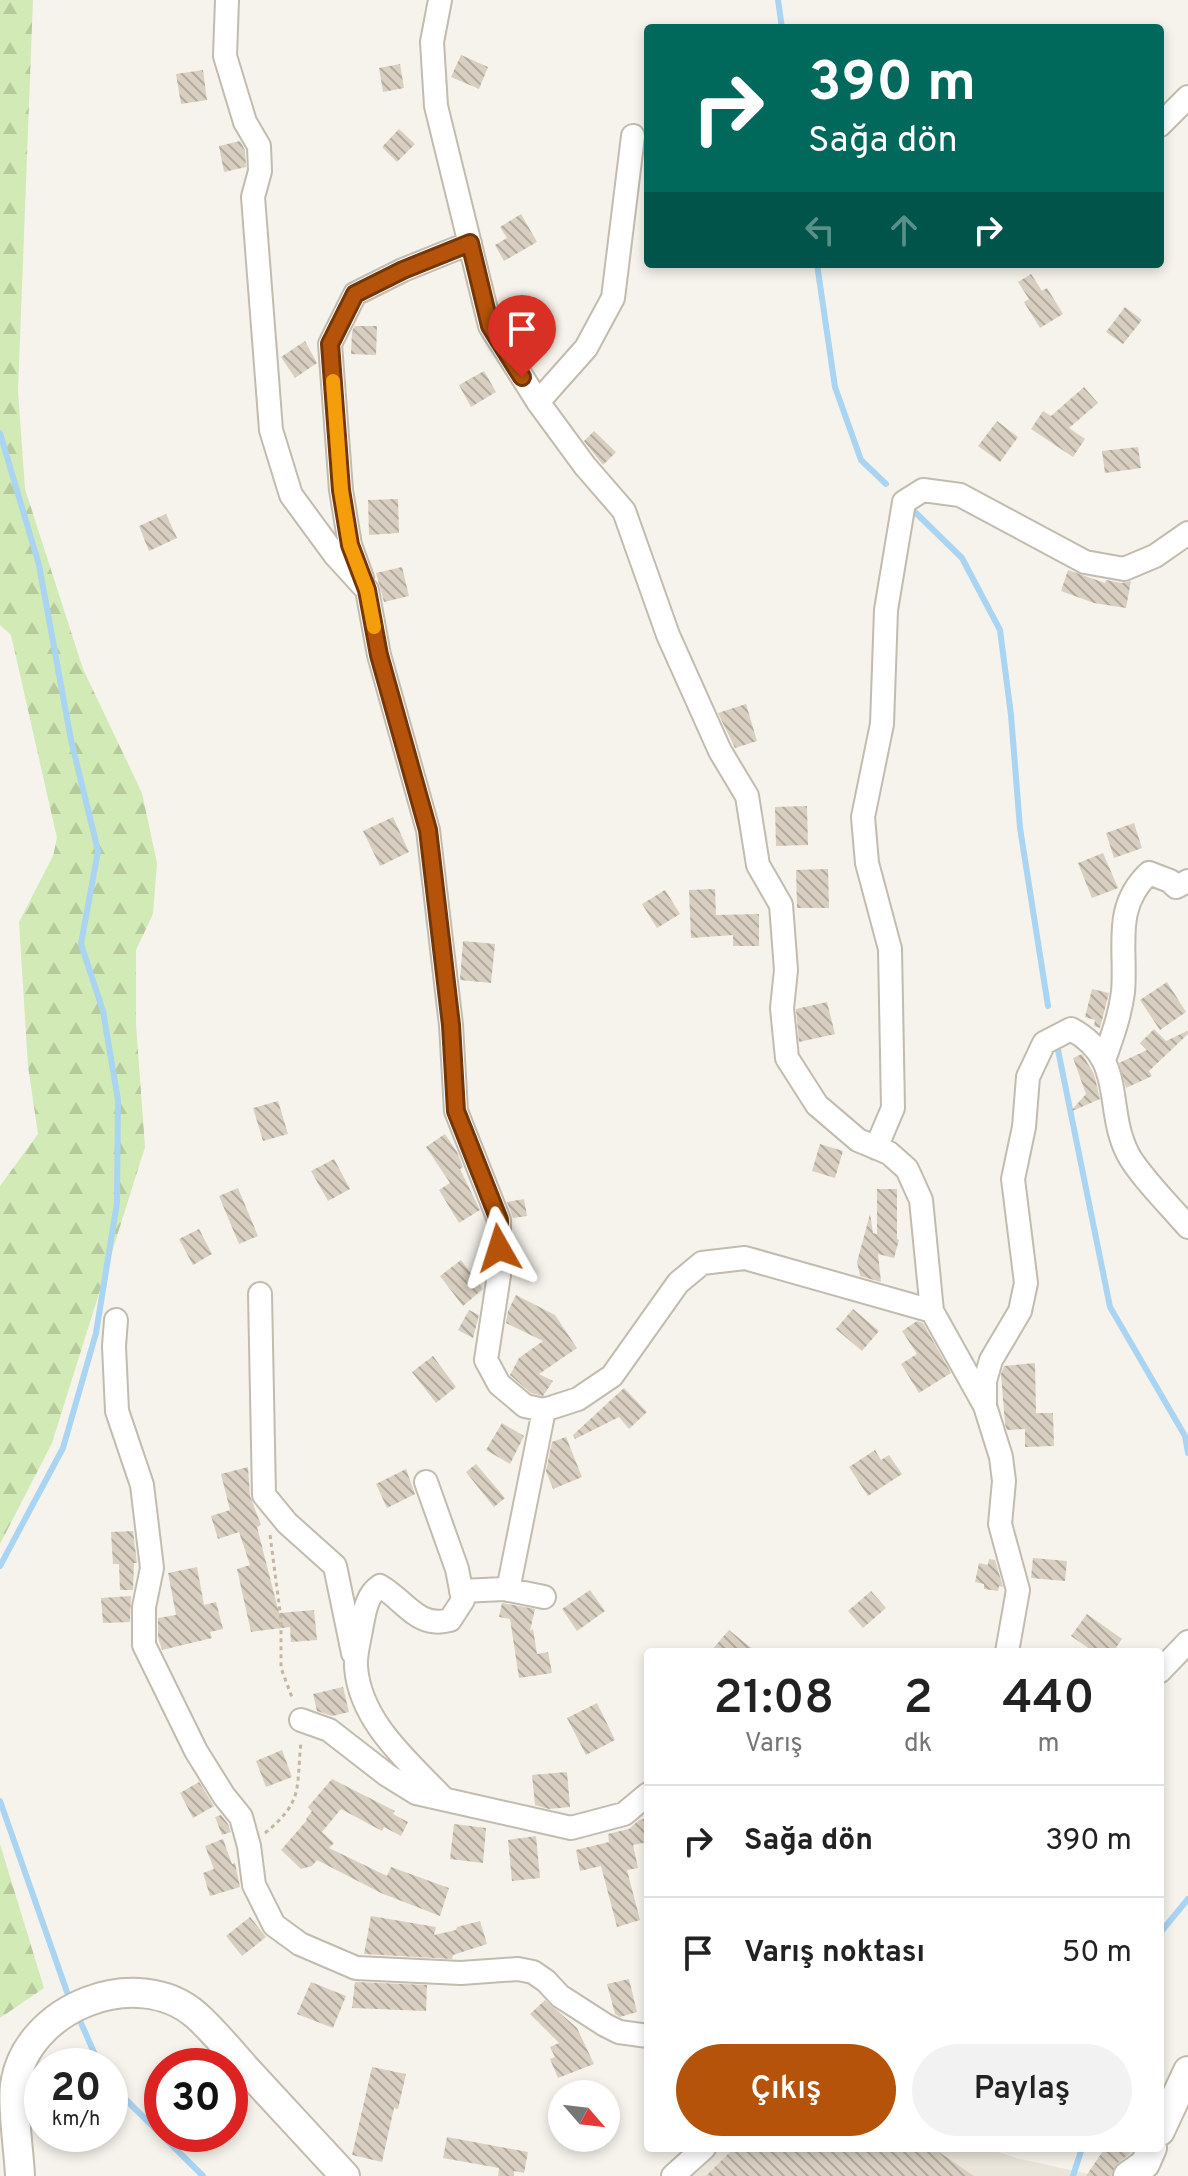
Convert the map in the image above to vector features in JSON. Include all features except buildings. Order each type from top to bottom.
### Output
[{"type":"street","points":[[227,0],[225,56],[245,122],[259,146],[260,171],[253,197],[271,430],[291,495],[335,555],[367,590]]},
{"type":"street","points":[[440,0],[432,42],[436,106],[490,326],[538,402],[585,466],[624,511],[668,635],[720,751],[747,796],[758,865],[781,905],[786,970],[782,1008],[787,1058],[817,1105],[858,1140],[889,1153],[907,1169],[921,1200],[932,1311],[985,1406],[1001,1457],[1004,1481],[1000,1524],[1018,1590],[1008,1648]]},
{"type":"street","points":[[1164,121],[1188,97]]},
{"type":"street","points":[[538,402],[586,348],[613,298],[633,136]]},
{"type":"street","points":[[470,243],[403,270],[355,294],[330,344],[341,490],[350,545],[367,590],[379,655],[428,830],[451,1025],[456,1111],[499,1220],[499,1275],[486,1360],[499,1384],[525,1406],[544,1410],[578,1399],[612,1376],[678,1283],[702,1263],[745,1258],[932,1311]]},
{"type":"street","points":[[876,1148],[893,1108],[890,949],[867,863],[863,817],[882,724],[886,610],[904,502],[923,490],[960,495],[1085,562],[1124,569],[1155,556],[1188,533]]},
{"type":"street","points":[[1104,1060],[1119,1014],[1123,990],[1125,914],[1136,886],[1149,873],[1170,881],[1176,887],[1188,881]]},
{"type":"street","points":[[985,1406],[985,1381],[991,1360],[1020,1311],[1026,1283],[1013,1179],[1024,1127],[1028,1077],[1044,1043],[1071,1029],[1084,1036],[1104,1060],[1115,1094],[1116,1122],[1128,1156],[1188,1227]]},
{"type":"street","points":[[260,1294],[264,1495],[287,1523],[335,1566],[363,1700],[391,1744],[444,1799]]},
{"type":"street","points":[[116,1320],[117,1411],[142,1485],[152,1568],[144,1607],[144,1645],[196,1751],[241,1817],[249,1846],[254,1885],[274,1925],[300,1944],[356,1968],[461,1973],[518,1969],[533,1972],[560,1996],[605,2025],[619,2032],[644,2035]]},
{"type":"street","points":[[508,1590],[544,1410]]},
{"type":"street","points":[[356,1666],[363,1616],[371,1592],[380,1586],[412,1613],[437,1624],[450,1620],[463,1600],[457,1569],[426,1482]]},
{"type":"street","points":[[461,1591],[508,1590],[544,1597]]},
{"type":"street","points":[[1164,1667],[1188,1642]]},
{"type":"street","points":[[301,1720],[329,1730],[387,1775],[416,1793],[571,1828],[624,1814],[644,1797]]},
{"type":"street","points":[[20,2176],[15,2085],[23,2060],[40,2033],[59,2017],[90,1999],[117,1994],[161,1996],[195,2014],[345,2176]]},
{"type":"street","points":[[1164,2122],[1188,2071]]},
{"type":"street","points":[[673,2176],[700,2152]]},
{"type":"street","points":[[1128,2176],[1145,2164],[1150,2152]]},
{"type":"path","points":[[249,1846],[285,1817],[295,1801],[301,1720],[281,1668],[281,1619],[264,1495]]},
{"type":"shaded area","points":[[706,2152],[999,2152],[1093,2175],[1110,2152],[1155,2152],[1140,2176],[678,2176]]},
{"type":"green space","points":[[0,0],[33,0],[18,391],[25,489],[83,669],[142,793],[157,863],[153,914],[136,950],[136,1024],[145,1147],[52,1443],[0,1544],[0,1186],[38,1134],[28,1066],[19,922],[53,856],[57,838],[11,635],[0,625]]},
{"type":"green space","points":[[0,1844],[44,1988],[0,2018]]},
{"type":"waterway","points":[[778,0],[781,24]]},
{"type":"waterway","points":[[818,268],[835,387],[861,460],[886,484]]},
{"type":"waterway","points":[[0,433],[39,565],[71,740],[98,851],[81,944],[103,1011],[118,1100],[117,1203],[96,1333],[63,1448],[0,1566]]},
{"type":"waterway","points":[[916,513],[962,558],[1000,630],[1011,715],[1020,828],[1048,1006]]},
{"type":"waterway","points":[[1057,1045],[1110,1307],[1185,1436],[1188,1453]]},
{"type":"waterway","points":[[0,1801],[67,1992]]},
{"type":"waterway","points":[[1164,1928],[1188,1899]]},
{"type":"waterway","points":[[81,2023],[92,2048]]},
{"type":"waterway","points":[[128,2102],[203,2176]]},
{"type":"waterway","points":[[1073,2176],[1081,2152]]},
{"type":"slow traffic","points":[[333,381],[341,490],[350,545],[367,590],[374,627]]},
{"type":"route","points":[[499,1248],[499,1220],[456,1111],[451,1025],[428,830],[379,655],[367,590],[350,545],[341,490],[330,344],[355,294],[403,270],[470,243],[490,326],[522,377]]}]
